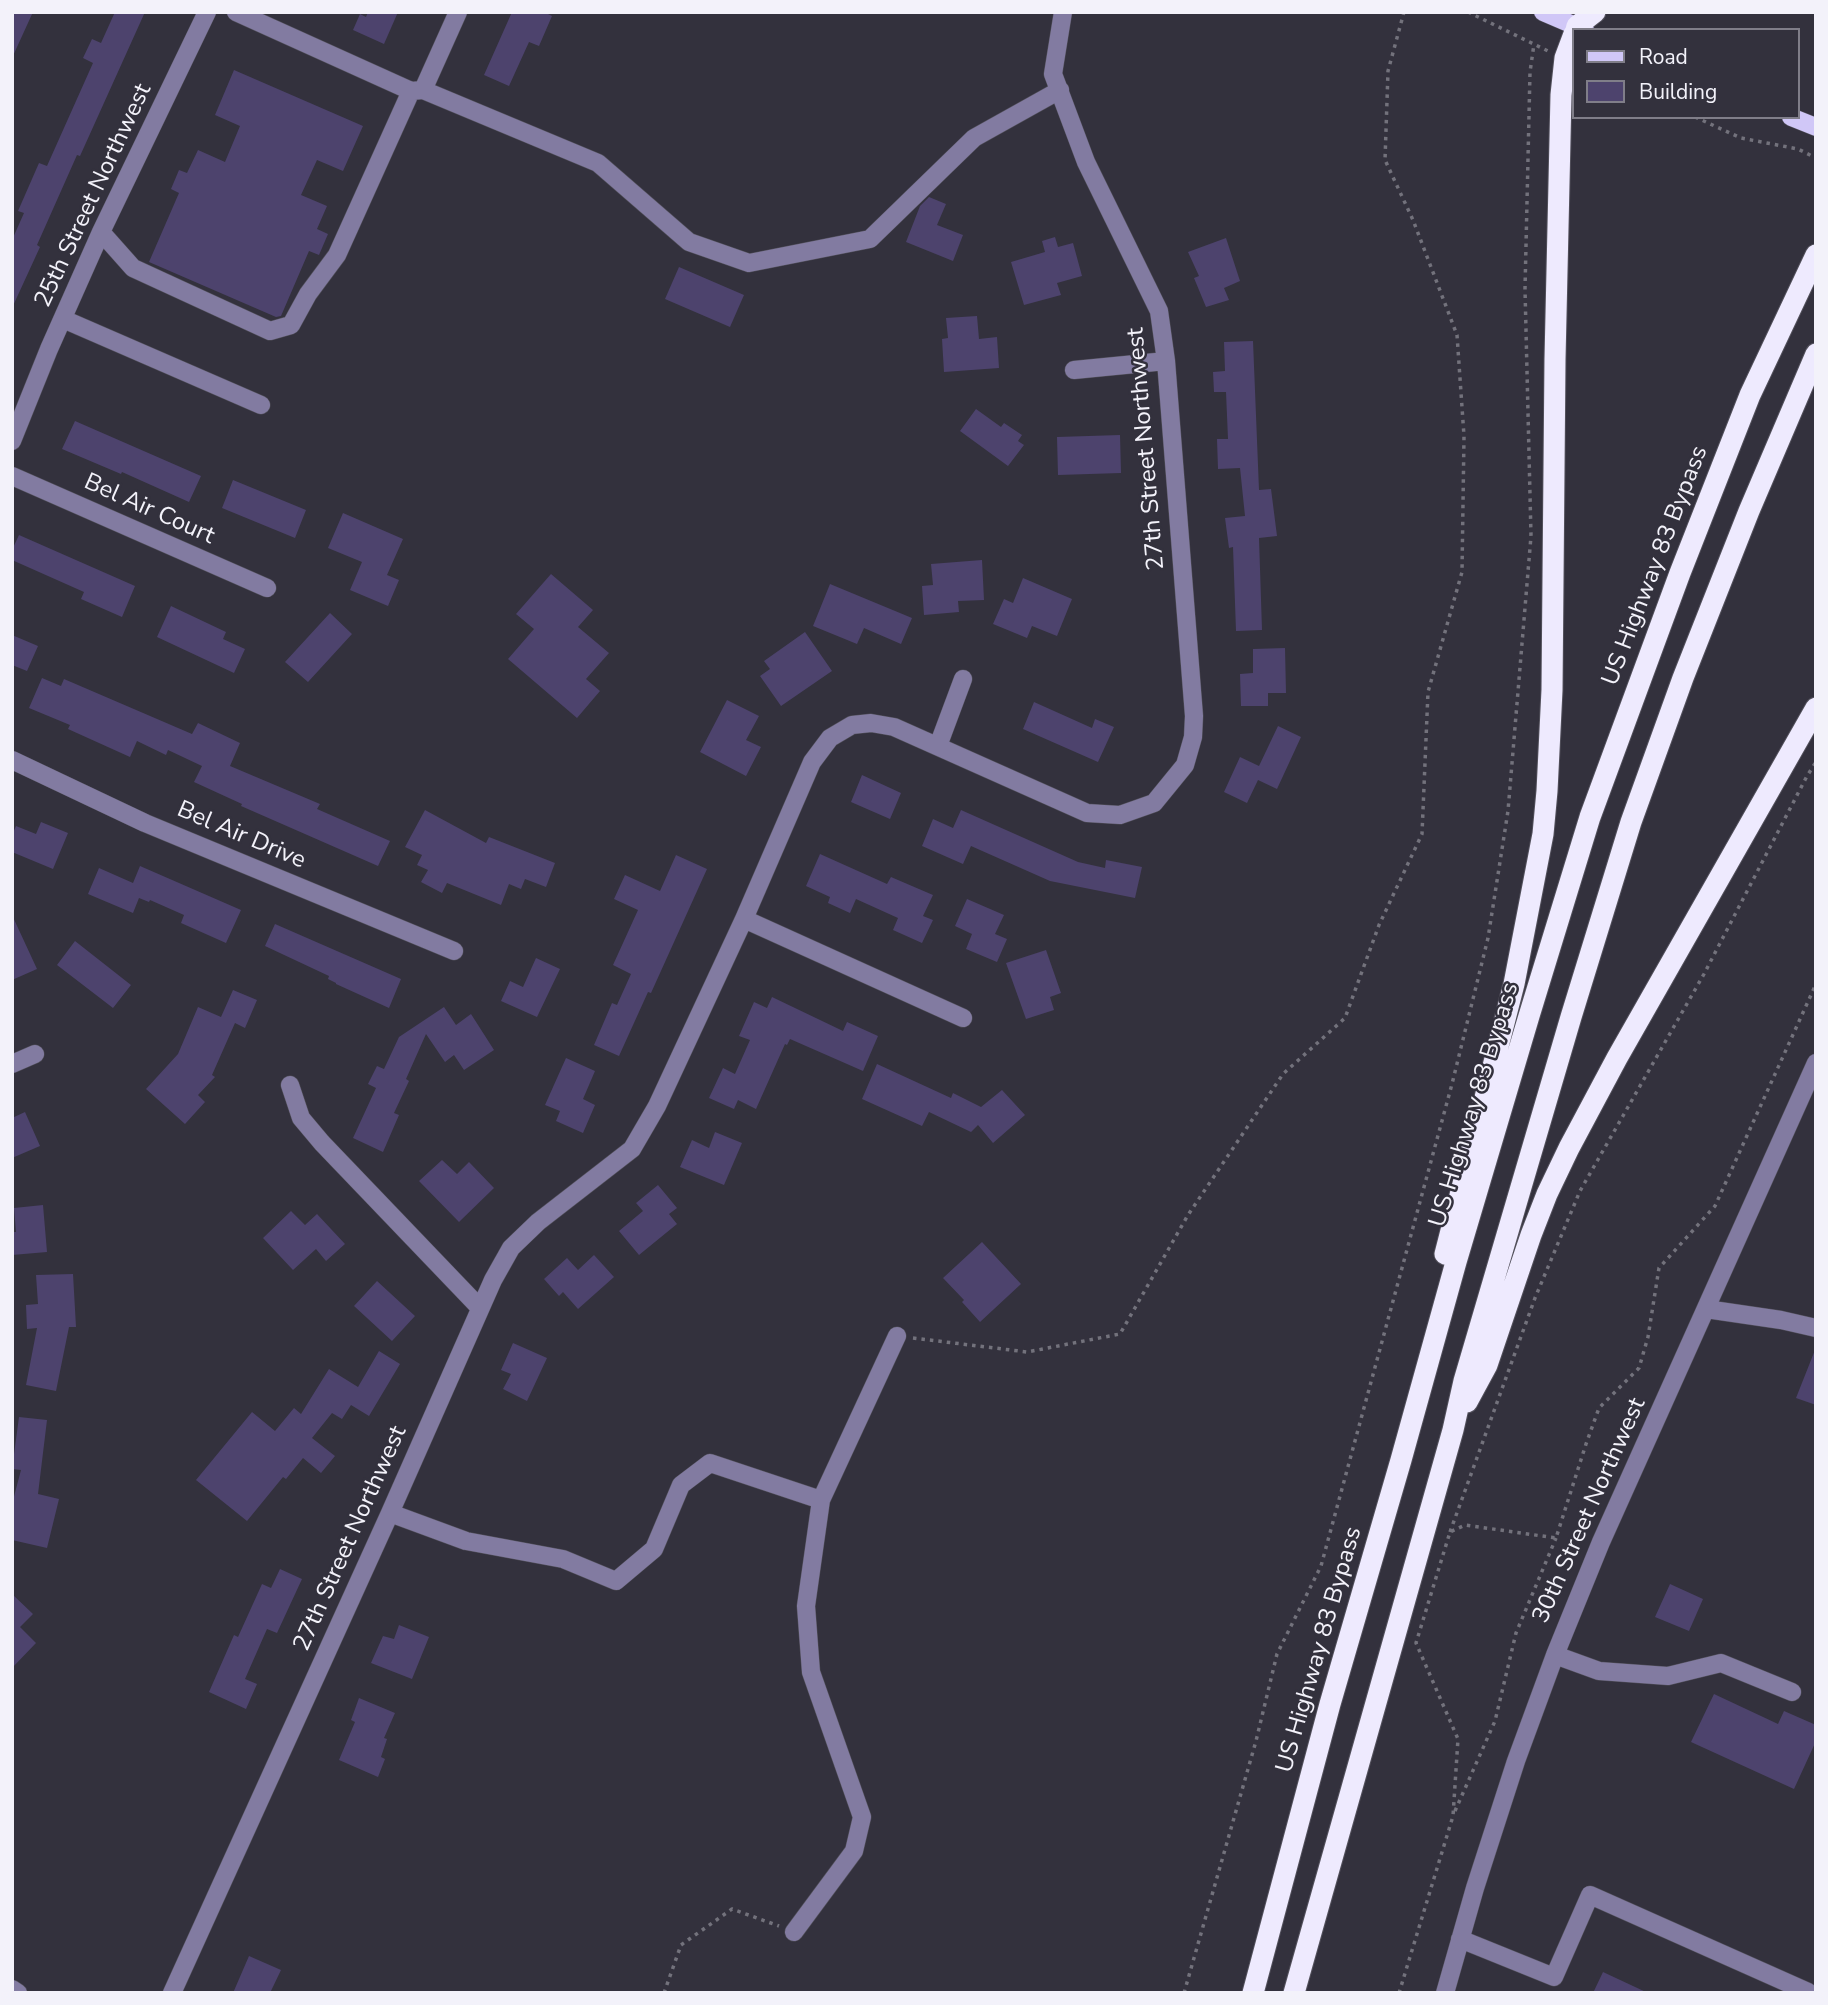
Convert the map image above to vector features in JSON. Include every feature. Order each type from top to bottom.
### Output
[{"type":"highway","points":[[1580,28],[1595,12]]},
{"type":"highway","points":[[1429,1360],[1440,1272],[1514,984],[1543,834],[1552,690],[1560,95],[1565,58],[1573,41]]},
{"type":"highway","name":"US Highway 83 Bypass","points":[[1252,1993],[1330,1704],[1487,1156],[1590,817],[1680,573],[1745,408],[1816,255]]},
{"type":"highway","points":[[1294,1993],[1453,1430],[1464,1381],[1631,822],[1683,678],[1816,354]]},
{"type":"highway","points":[[1453,1430],[1487,1365],[1531,1235],[1569,1148],[1616,1058],[1816,708]]},
{"type":"main road","points":[[1543,12],[1574,28]]},
{"type":"main road","points":[[1796,119],[1816,127]]},
{"type":"street","name":"25th Street Northwest","points":[[12,441],[101,232],[207,12]]},
{"type":"street","points":[[236,12],[417,90],[598,163],[689,242],[749,263],[870,239],[974,138],[1059,90]]},
{"type":"street","points":[[101,232],[133,268],[270,331],[291,325],[308,294],[337,255],[458,12]]},
{"type":"street","name":"27th Street Northwest","points":[[172,1993],[480,1308],[511,1248],[538,1222],[632,1149],[657,1106],[744,919],[812,762],[830,738],[852,725],[871,723],[894,727],[1087,813],[1120,815],[1154,803],[1185,765],[1193,737],[1194,716],[1166,361],[1159,311],[1086,162],[1053,74],[1063,12]]},
{"type":"street","points":[[63,319],[261,405]]},
{"type":"street","points":[[1074,370],[1166,361]]},
{"type":"street","name":"Bel Air Court","points":[[12,476],[267,588]]},
{"type":"street","points":[[939,746],[963,679]]},
{"type":"street","name":"Bel Air Drive","points":[[12,760],[145,823],[454,951]]},
{"type":"street","points":[[744,919],[963,1018]]},
{"type":"street","points":[[12,1064],[34,1054]]},
{"type":"street","name":"30th Street Northwest","points":[[1445,1993],[1516,1760],[1555,1655],[1601,1542],[1816,1063]]},
{"type":"street","points":[[290,1085],[301,1118],[480,1308]]},
{"type":"street","points":[[1706,1309],[1816,1328]]},
{"type":"street","points":[[794,1932],[854,1851],[862,1817],[811,1672],[806,1606],[821,1500],[897,1336]]},
{"type":"street","points":[[390,1513],[466,1541],[562,1559],[616,1581],[654,1549],[681,1485],[710,1463],[821,1500]]},
{"type":"street","points":[[1555,1655],[1600,1671],[1668,1676],[1721,1663],[1793,1692]]},
{"type":"street","points":[[1460,1939],[1554,1977],[1590,1895],[1808,1992]]},
{"type":"street","points":[[12,1989],[18,1993]]},
{"type":"path","points":[[897,1336],[1027,1352],[1120,1335],[1188,1215],[1283,1074],[1345,1018],[1379,925],[1422,834],[1428,692],[1462,572],[1464,436],[1457,335],[1413,219],[1385,160],[1388,71],[1404,12]]},
{"type":"path","points":[[1468,12],[1565,58]]},
{"type":"path","points":[[1184,1993],[1278,1654],[1321,1566],[1452,1084],[1488,938],[1508,811],[1531,536],[1525,289],[1530,72],[1534,44]]},
{"type":"path","points":[[1699,119],[1741,138],[1798,149],[1816,158]]},
{"type":"path","points":[[1453,1816],[1458,1739],[1416,1643],[1450,1532],[1535,1298],[1580,1191],[1704,974],[1816,762]]},
{"type":"path","points":[[1399,1993],[1453,1816],[1495,1721],[1516,1633],[1556,1538],[1599,1408],[1639,1368],[1648,1337],[1659,1268],[1715,1206],[1816,984]]},
{"type":"path","points":[[1450,1532],[1465,1525],[1556,1538]]},
{"type":"path","points":[[664,1993],[681,1945],[732,1909],[794,1932]]},
{"type":"building","points":[[12,12],[33,12],[12,58]]},
{"type":"building","points":[[115,12],[145,12],[80,156],[77,155],[12,308],[12,240],[24,213],[18,211],[39,163],[47,166],[93,63],[83,58],[92,39],[101,43]]},
{"type":"building","points":[[368,12],[398,12],[384,44],[353,30],[360,14],[366,17]]},
{"type":"building","points":[[512,12],[544,12],[552,16],[539,46],[529,42],[509,86],[484,75]]},
{"type":"building","points":[[234,70],[363,126],[343,171],[317,160],[301,195],[327,206],[317,229],[328,234],[319,255],[309,251],[281,316],[276,317],[149,262],[179,193],[171,189],[179,170],[187,173],[198,150],[225,162],[240,126],[215,115]]},
{"type":"building","points":[[929,197],[946,204],[937,225],[963,235],[953,261],[906,242],[920,206]]},
{"type":"building","points":[[1055,237],[1058,247],[1073,243],[1082,276],[1057,283],[1061,295],[1024,305],[1011,262],[1045,252],[1042,241]]},
{"type":"building","points":[[1226,238],[1240,281],[1224,288],[1229,300],[1206,307],[1194,278],[1199,276],[1188,252]]},
{"type":"building","points":[[679,267],[744,295],[730,327],[665,299]]},
{"type":"building","points":[[977,316],[979,339],[997,337],[999,368],[944,372],[942,339],[948,338],[946,318]]},
{"type":"building","points":[[1253,341],[1259,490],[1271,489],[1277,536],[1259,538],[1262,630],[1236,631],[1233,547],[1229,548],[1225,518],[1245,516],[1240,468],[1218,469],[1217,439],[1228,439],[1226,392],[1214,392],[1213,372],[1225,371],[1224,342]]},
{"type":"building","points":[[976,409],[1001,427],[1004,423],[1022,435],[1018,441],[1024,445],[1008,466],[960,431]]},
{"type":"building","points":[[75,421],[201,476],[189,502],[62,449]]},
{"type":"building","points":[[1120,435],[1121,473],[1058,475],[1057,437]]},
{"type":"building","points":[[233,480],[306,510],[295,538],[222,508]]},
{"type":"building","points":[[343,513],[403,539],[387,575],[399,580],[388,606],[350,590],[362,562],[328,548]]},
{"type":"building","points":[[19,535],[135,586],[122,617],[81,599],[84,592],[12,560],[12,550]]},
{"type":"building","points":[[982,560],[984,600],[958,601],[959,612],[924,615],[922,586],[933,585],[931,564]]},
{"type":"building","points":[[551,574],[593,610],[578,627],[609,653],[586,679],[600,691],[577,718],[508,659],[534,629],[516,614]]},
{"type":"building","points":[[1023,578],[1072,599],[1057,636],[1032,626],[1027,638],[993,624],[1004,599],[1013,603]]},
{"type":"building","points":[[830,584],[912,618],[901,644],[864,628],[857,644],[813,626]]},
{"type":"building","points":[[171,606],[226,632],[223,639],[245,649],[234,673],[157,637]]},
{"type":"building","points":[[330,613],[352,634],[308,682],[285,662]]},
{"type":"building","points":[[805,632],[832,671],[781,706],[760,676],[770,669],[764,661]]},
{"type":"building","points":[[12,635],[38,646],[27,671],[12,665]]},
{"type":"building","points":[[1285,648],[1286,693],[1268,693],[1268,706],[1241,706],[1240,674],[1253,673],[1253,649]]},
{"type":"building","points":[[42,678],[61,686],[64,679],[192,734],[198,723],[240,743],[230,766],[320,804],[317,809],[390,841],[378,866],[241,806],[242,804],[194,782],[202,766],[168,750],[166,755],[137,741],[130,757],[68,729],[70,725],[29,708]]},
{"type":"building","points":[[727,700],[759,716],[746,740],[761,747],[746,776],[700,752]]},
{"type":"building","points":[[1034,702],[1092,728],[1095,719],[1114,727],[1098,762],[1023,729]]},
{"type":"building","points":[[1278,726],[1301,737],[1277,789],[1258,780],[1247,803],[1224,792],[1240,757],[1259,766]]},
{"type":"building","points":[[862,775],[901,793],[890,819],[851,802]]},
{"type":"building","points":[[425,810],[486,843],[489,837],[555,863],[546,887],[525,879],[521,889],[509,884],[501,905],[447,883],[442,893],[421,882],[428,870],[417,865],[422,855],[405,847]]},
{"type":"building","points":[[961,810],[1078,862],[1105,868],[1106,860],[1142,867],[1135,898],[1050,881],[971,846],[963,864],[922,846],[933,819],[953,828]]},
{"type":"building","points":[[41,822],[68,833],[53,869],[12,852],[12,835],[16,826],[36,834]]},
{"type":"building","points":[[820,854],[887,884],[891,877],[933,895],[923,916],[933,920],[922,943],[893,930],[898,918],[856,899],[850,913],[828,903],[830,897],[806,886]]},
{"type":"building","points":[[676,855],[707,869],[651,993],[648,992],[619,1056],[594,1045],[612,1003],[617,1005],[631,974],[613,965],[638,910],[614,899],[625,875],[660,891]]},
{"type":"building","points":[[140,866],[241,910],[226,943],[181,923],[184,915],[150,900],[149,902],[139,898],[133,913],[88,894],[99,868],[133,883]]},
{"type":"building","points":[[967,899],[1004,915],[995,934],[1007,939],[997,962],[966,949],[972,934],[955,926]]},
{"type":"building","points":[[12,915],[37,969],[12,980]]},
{"type":"building","points":[[275,924],[401,979],[389,1008],[336,984],[328,979],[329,976],[265,946]]},
{"type":"building","points":[[75,941],[131,985],[113,1008],[57,965]]},
{"type":"building","points":[[1046,950],[1061,993],[1050,997],[1054,1010],[1026,1019],[1006,963]]},
{"type":"building","points":[[536,958],[560,969],[537,1017],[501,1001],[510,981],[523,987]]},
{"type":"building","points":[[233,990],[257,1000],[245,1028],[235,1023],[212,1075],[215,1077],[198,1095],[205,1102],[185,1124],[146,1089],[178,1054],[198,1007],[221,1017]]},
{"type":"building","points":[[772,997],[843,1031],[847,1022],[878,1036],[863,1071],[790,1039],[787,1045],[785,1044],[756,1109],[738,1100],[734,1109],[709,1098],[723,1068],[735,1074],[750,1040],[739,1036],[754,1002],[767,1008]]},
{"type":"building","points":[[444,1007],[456,1025],[471,1014],[494,1050],[464,1070],[454,1055],[445,1062],[426,1034],[406,1079],[409,1081],[394,1113],[399,1115],[383,1152],[353,1138],[376,1088],[368,1084],[377,1066],[384,1069],[399,1037]]},
{"type":"building","points":[[566,1058],[595,1071],[583,1099],[595,1105],[583,1133],[556,1121],[560,1111],[545,1105]]},
{"type":"building","points":[[877,1064],[951,1098],[953,1093],[981,1107],[1002,1090],[1025,1115],[993,1143],[978,1125],[971,1132],[929,1112],[922,1126],[862,1099]]},
{"type":"building","points":[[25,1112],[40,1146],[12,1158],[12,1118]]},
{"type":"building","points":[[715,1132],[742,1143],[724,1185],[680,1167],[692,1140],[709,1148]]},
{"type":"building","points":[[442,1160],[457,1174],[469,1162],[494,1188],[459,1222],[419,1181]]},
{"type":"building","points":[[658,1185],[677,1208],[669,1214],[677,1224],[639,1255],[619,1231],[643,1211],[636,1203]]},
{"type":"building","points":[[43,1205],[47,1252],[12,1255],[12,1232],[16,1232],[14,1208]]},
{"type":"building","points":[[291,1211],[305,1225],[317,1214],[345,1244],[326,1261],[316,1249],[293,1270],[263,1238]]},
{"type":"building","points":[[982,1242],[1021,1284],[980,1322],[943,1278]]},
{"type":"building","points":[[594,1255],[614,1277],[578,1309],[563,1292],[559,1296],[544,1279],[567,1258],[578,1270]]},
{"type":"building","points":[[73,1274],[76,1327],[69,1327],[56,1391],[26,1385],[37,1328],[27,1329],[26,1305],[38,1304],[36,1275]]},
{"type":"building","points":[[377,1281],[415,1316],[392,1341],[354,1306]]},
{"type":"building","points":[[513,1343],[547,1358],[527,1401],[503,1389],[511,1374],[501,1370]]},
{"type":"building","points":[[1816,1350],[1816,1405],[1796,1398]]},
{"type":"building","points":[[379,1351],[400,1364],[369,1416],[351,1405],[342,1419],[332,1413],[312,1438],[335,1456],[321,1473],[303,1458],[286,1479],[283,1477],[247,1521],[196,1480],[252,1412],[275,1431],[294,1408],[301,1414],[329,1369],[358,1387]]},
{"type":"building","points":[[19,1417],[47,1420],[38,1494],[59,1499],[47,1548],[12,1540],[12,1504],[21,1470],[12,1469]]},
{"type":"building","points":[[280,1569],[302,1579],[277,1633],[267,1629],[245,1679],[257,1684],[246,1709],[209,1692],[234,1635],[238,1637],[262,1584],[271,1588]]},
{"type":"building","points":[[1670,1584],[1703,1599],[1689,1631],[1655,1617]]},
{"type":"building","points":[[12,1594],[33,1614],[20,1627],[36,1643],[12,1668]]},
{"type":"building","points":[[399,1625],[429,1637],[412,1679],[371,1663],[383,1636],[394,1639]]},
{"type":"building","points":[[1714,1694],[1778,1724],[1784,1711],[1816,1725],[1816,1741],[1794,1789],[1691,1742]]},
{"type":"building","points":[[359,1698],[395,1713],[384,1738],[387,1739],[381,1757],[385,1759],[378,1777],[339,1760],[355,1722],[351,1720]]},
{"type":"building","points":[[249,1956],[281,1970],[270,1993],[233,1993]]},
{"type":"building","points":[[1603,1972],[1648,1993],[1593,1993]]}]
